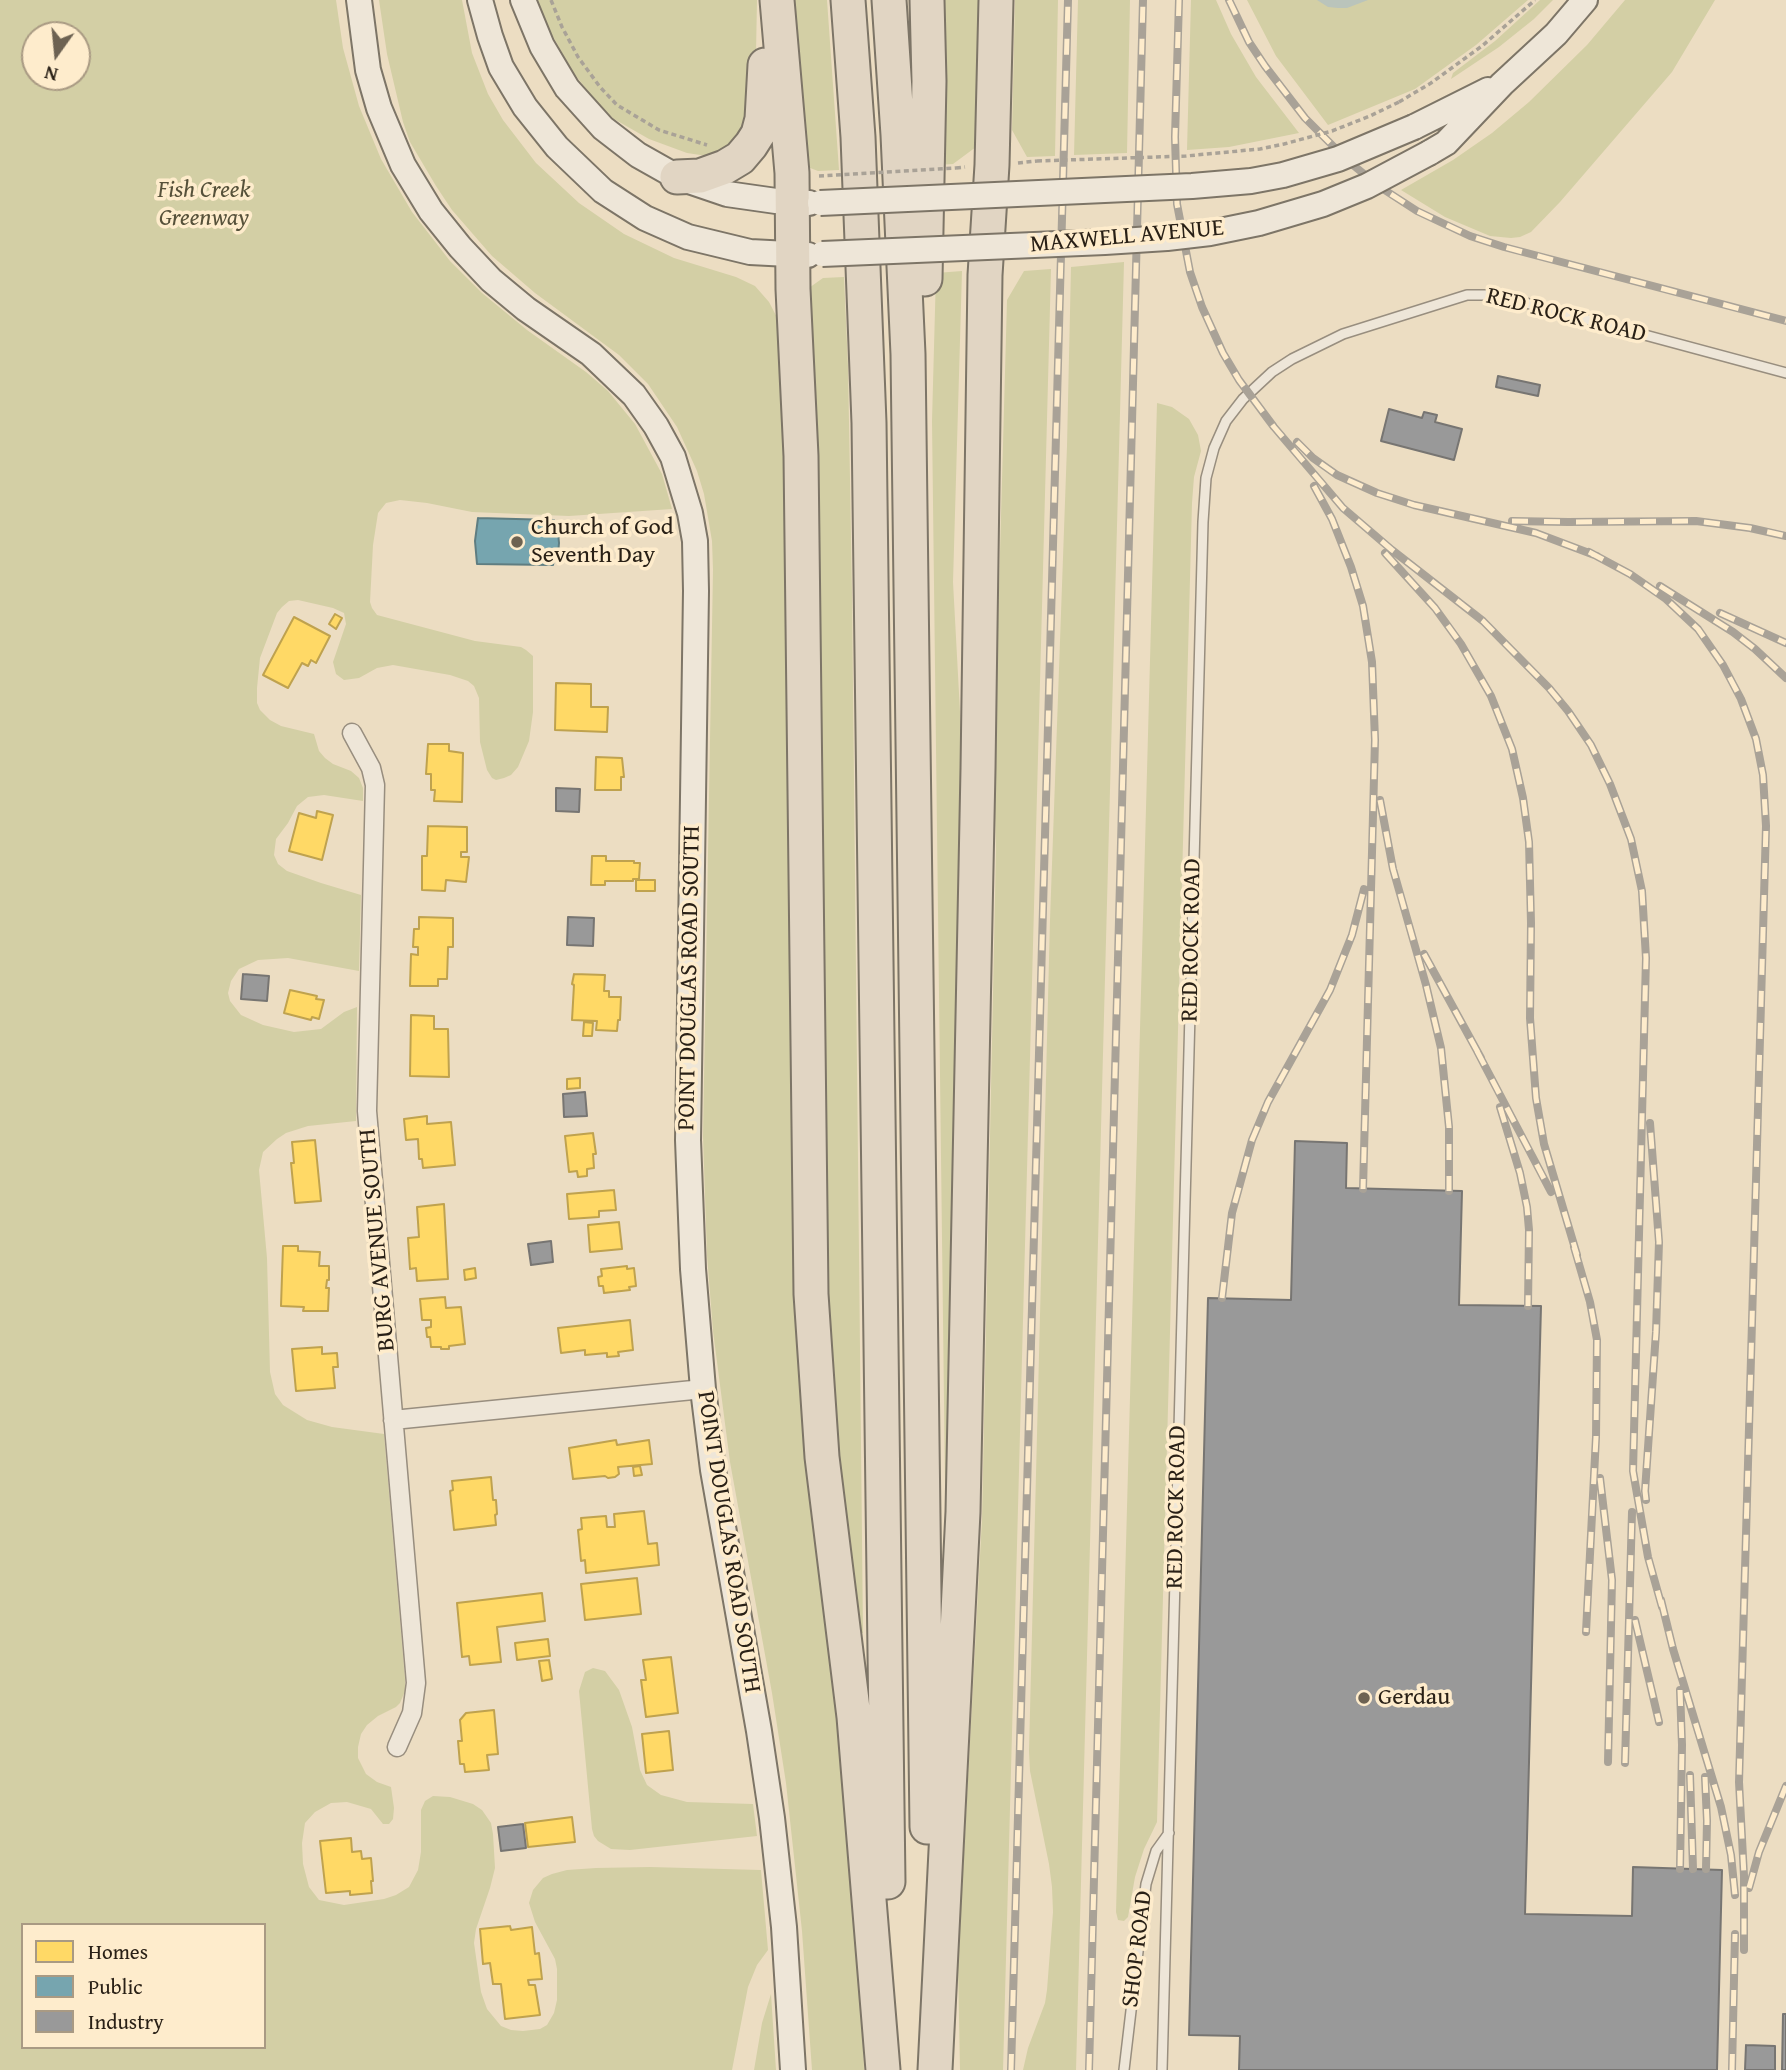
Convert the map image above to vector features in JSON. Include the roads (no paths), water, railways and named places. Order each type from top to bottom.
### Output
[{"type":"highway","points":[[677,177],[700,176],[725,167],[746,151],[758,134],[764,103],[766,0]]},
{"type":"highway","points":[[777,0],[807,203],[808,255],[793,289],[802,494],[811,1294],[822,1457],[854,1717],[883,2070]]},
{"type":"highway","points":[[848,0],[859,164],[870,436],[889,2070]]},
{"type":"highway","points":[[889,0],[908,354],[932,2070]]},
{"type":"highway","points":[[912,547],[925,299],[929,81],[927,0]]},
{"type":"highway","points":[[932,2070],[964,1499],[986,248],[992,161],[996,0]]},
{"type":"main road","name":"POINT DOUGLAS ROAD SOUTH","points":[[359,0],[367,61],[379,108],[396,150],[431,211],[491,280],[526,309],[591,354],[634,395],[666,442],[679,470],[688,505],[695,541],[696,618],[688,1177],[694,1282],[713,1470],[760,1731],[772,1818],[784,1927],[793,2070]]},
{"type":"main road","name":"MAXWELL AVENUE","points":[[480,0],[501,67],[525,107],[556,147],[603,191],[645,218],[688,237],[750,252],[808,255],[1167,238],[1238,228],[1306,210],[1367,186],[1446,143],[1502,83],[1543,47],[1585,0]]},
{"type":"main road","name":"MAXWELL AVENUE","points":[[523,0],[542,46],[560,77],[603,128],[621,143],[677,177],[727,194],[759,200],[807,203],[1251,181],[1283,175],[1367,149],[1502,83]]},
{"type":"street","name":"BURG AVENUE SOUTH","points":[[352,733],[371,768],[375,785],[368,1111],[416,1683],[412,1713],[397,1747]]},
{"type":"street","points":[[393,1420],[703,1389]]},
{"type":"lane","name":"RED ROCK ROAD","points":[[1162,2070],[1203,522],[1206,478],[1217,439],[1231,414],[1251,391],[1272,372],[1305,351],[1343,334],[1473,294],[1496,295],[1786,373]]},
{"type":"lane","name":"SHOP ROAD","points":[[1124,2070],[1146,1884],[1156,1851],[1169,1833]]},
{"type":"railway","points":[[1011,2070],[1068,0]]},
{"type":"railway","points":[[1089,2070],[1143,0]]},
{"type":"railway","points":[[1179,0],[1175,137],[1177,204],[1190,272],[1223,353],[1239,380],[1274,427],[1343,508],[1483,621],[1549,688],[1591,745],[1610,784],[1631,839],[1642,891],[1646,958],[1633,1471],[1648,1557],[1662,1607]]},
{"type":"railway","points":[[1229,0],[1249,42],[1305,118],[1348,161],[1380,187],[1417,211],[1470,236],[1504,247],[1786,321]]},
{"type":"railway","points":[[1297,442],[1313,458],[1337,475],[1377,493],[1414,505],[1536,533],[1597,556]]},
{"type":"railway","points":[[1314,486],[1332,519],[1351,567],[1363,606],[1372,662],[1375,740],[1363,1189]]},
{"type":"railway","points":[[1512,521],[1696,521],[1786,536]]},
{"type":"railway","points":[[1589,552],[1630,574],[1666,599],[1698,629],[1723,665],[1741,699],[1756,739],[1763,775],[1766,826],[1739,1782],[1744,1876],[1744,1950]]},
{"type":"railway","points":[[1385,553],[1435,608],[1461,644],[1491,696],[1512,749],[1529,842],[1530,1018],[1536,1098],[1544,1144],[1577,1255]]},
{"type":"railway","points":[[1660,586],[1733,632],[1786,678]]},
{"type":"railway","points":[[1720,613],[1786,643]]},
{"type":"railway","points":[[1380,800],[1393,869],[1441,1048],[1449,1127],[1449,1191]]},
{"type":"railway","points":[[1222,1298],[1232,1213],[1252,1140],[1268,1102],[1330,990],[1352,935],[1364,889]]},
{"type":"railway","points":[[1424,954],[1481,1058]]},
{"type":"railway","points":[[1477,1051],[1551,1192]]},
{"type":"railway","points":[[1500,1107],[1520,1173],[1527,1207],[1528,1306]]},
{"type":"railway","points":[[1646,1500],[1659,1242],[1650,1123]]},
{"type":"railway","points":[[1574,1247],[1590,1302],[1597,1340],[1596,1437],[1586,1632]]},
{"type":"railway","points":[[1600,1478],[1612,1580],[1608,1762]]},
{"type":"railway","points":[[1625,1763],[1632,1512]]},
{"type":"railway","points":[[1661,1600],[1673,1649],[1721,1807],[1731,1855],[1735,1895]]},
{"type":"railway","points":[[1635,1620],[1659,1722]]},
{"type":"railway","points":[[1680,1690],[1680,1869]]},
{"type":"railway","points":[[1690,1775],[1693,1869]]},
{"type":"railway","points":[[1705,1777],[1706,1869]]},
{"type":"railway","points":[[1749,1888],[1759,1852],[1786,1786]]},
{"type":"railway","points":[[1732,2070],[1735,1934]]},
{"type":"place","name":"Church of God Seventh Day","points":[[517,542]]},
{"type":"place","name":"Gerdau","points":[[1364,1698]]},
{"type":"park label","name":"Fish Creek Greenway","points":[[204,205]]}]
